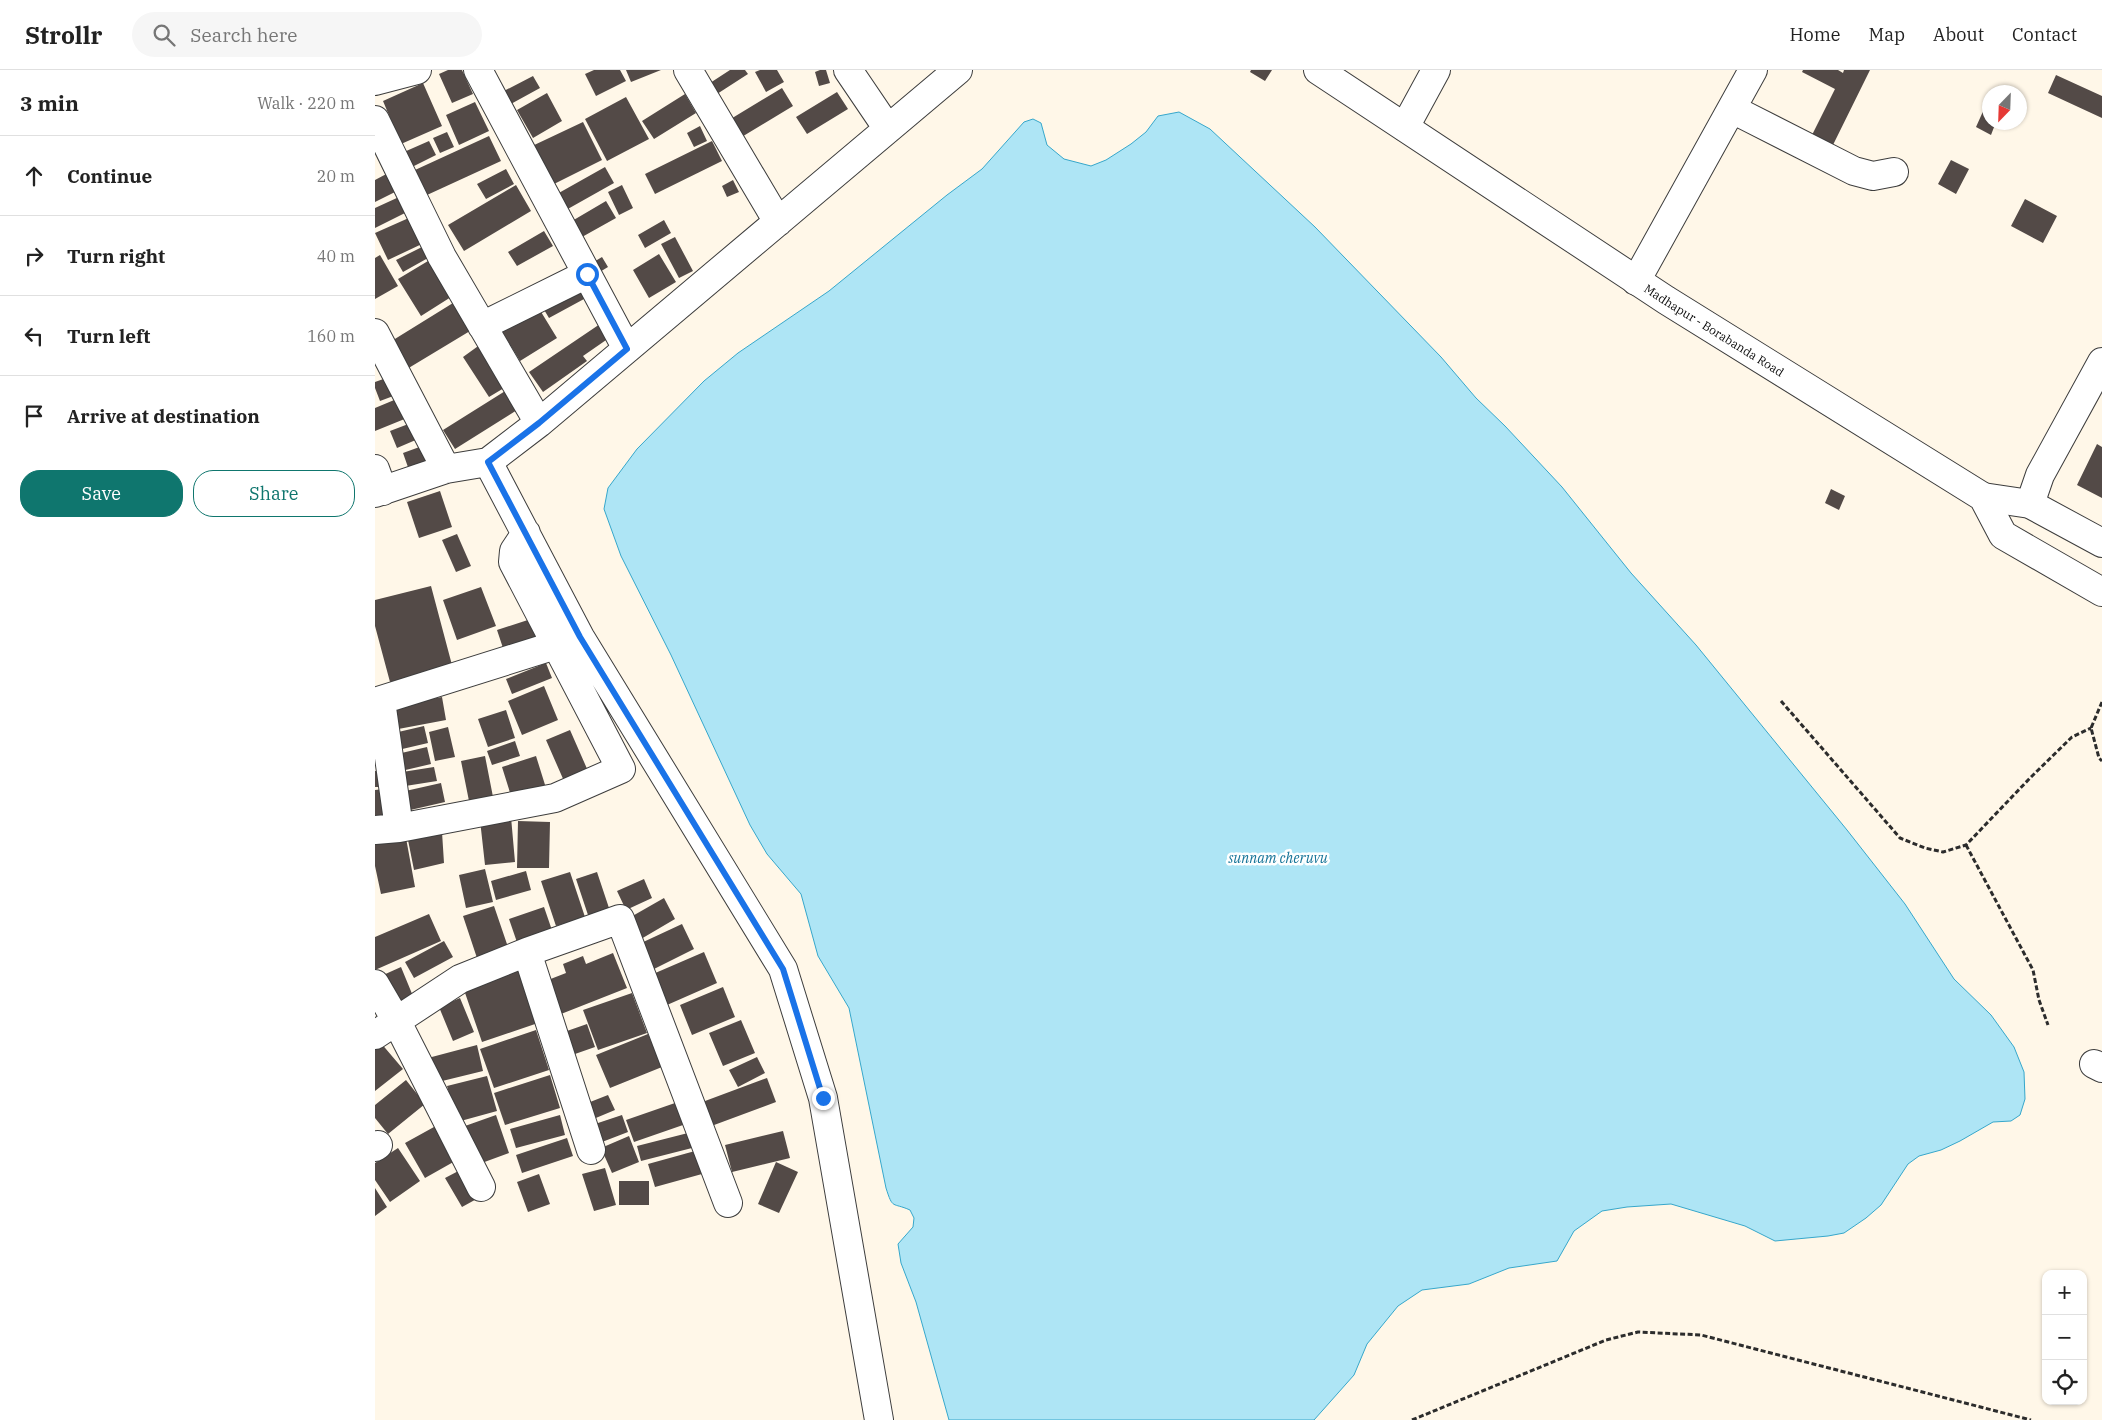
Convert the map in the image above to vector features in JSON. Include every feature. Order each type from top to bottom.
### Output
[{"type":"street","points":[[375,81],[417,70]]},
{"type":"street","points":[[478,70],[627,349]]},
{"type":"street","points":[[688,70],[777,222]]},
{"type":"street","points":[[848,70],[888,129]]},
{"type":"street","points":[[378,484],[488,462],[539,423],[958,70]]},
{"type":"street","name":"Madhapur - Borabanda Road","points":[[1318,70],[1637,281],[1983,497]]},
{"type":"street","points":[[1405,127],[1436,70]]},
{"type":"street","points":[[1637,281],[1753,70]]},
{"type":"street","points":[[1732,110],[1854,171],[1873,176],[1894,172]]},
{"type":"street","points":[[375,120],[442,257],[539,423]]},
{"type":"street","points":[[482,326],[587,274]]},
{"type":"street","points":[[375,333],[447,469]]},
{"type":"street","points":[[2030,504],[2040,476],[2102,362]]},
{"type":"street","points":[[488,462],[580,637],[783,969],[823,1098],[879,1420]]},
{"type":"street","points":[[1983,497],[2030,504],[2102,543]]},
{"type":"street","points":[[1983,497],[2003,535],[2102,592]]},
{"type":"street","points":[[526,533],[514,551],[513,562],[621,768],[555,798],[387,829],[378,702],[556,645]]},
{"type":"street","points":[[386,1027],[460,979],[527,952],[620,919],[728,1203]]},
{"type":"street","points":[[527,952],[591,1150]]},
{"type":"street","points":[[375,984],[386,1027],[481,1187]]},
{"type":"path","points":[[1781,701],[1900,838],[1925,848],[1943,852],[1966,845],[2073,737],[2091,728]]},
{"type":"path","points":[[2102,702],[2091,728],[2099,758],[2102,761]]},
{"type":"path","points":[[1966,845],[2033,970],[2039,1000],[2048,1025]]},
{"type":"path","points":[[1412,1420],[1606,1340],[1638,1332],[1701,1335],[2031,1420]]},
{"type":"water","name":"sunnam cheruvu","points":[[1179,112],[1210,129],[1315,227],[1441,357],[1476,398],[1562,487],[1631,573],[1696,645],[1847,830],[1905,904],[1954,979],[1991,1015],[2014,1047],[2024,1072],[2025,1099],[2020,1115],[2011,1121],[1993,1122],[1960,1141],[1941,1150],[1919,1156],[1908,1164],[1881,1205],[1844,1233],[1775,1241],[1745,1226],[1671,1204],[1627,1207],[1602,1211],[1574,1231],[1557,1261],[1509,1268],[1469,1284],[1422,1290],[1398,1306],[1367,1344],[1354,1375],[1314,1420],[949,1420],[916,1302],[901,1263],[898,1244],[913,1227],[914,1218],[910,1210],[892,1203],[886,1188],[849,1008],[818,956],[801,894],[767,854],[750,825],[671,655],[621,556],[604,509],[608,488],[637,449],[704,381],[738,353],[829,291],[982,169],[1024,122],[1033,119],[1041,123],[1047,145],[1064,159],[1091,166],[1106,160],[1131,144],[1146,132],[1158,116]]},
{"type":"building","points":[[448,70],[462,70],[473,94],[452,103],[439,74]]},
{"type":"building","points":[[594,70],[620,70],[626,81],[596,96],[585,74]]},
{"type":"building","points":[[626,70],[661,70],[631,82]]},
{"type":"building","points":[[730,70],[745,70],[748,74],[717,94],[710,83]]},
{"type":"building","points":[[760,70],[777,70],[784,82],[766,92],[755,72]]},
{"type":"building","points":[[826,70],[830,83],[819,86],[815,72]]},
{"type":"building","points":[[1251,70],[1272,70],[1265,81],[1250,72]]},
{"type":"building","points":[[1803,70],[1838,70],[1843,73],[1844,70],[1870,70],[1830,151],[1809,141],[1835,89],[1802,72]]},
{"type":"building","points":[[2056,75],[2102,96],[2102,118],[2048,93]]},
{"type":"building","points":[[533,76],[540,88],[509,105],[502,92]]},
{"type":"building","points":[[423,83],[442,126],[401,144],[383,101]]},
{"type":"building","points":[[782,88],[793,106],[740,138],[729,120]]},
{"type":"building","points":[[837,92],[848,109],[807,134],[796,117]]},
{"type":"building","points":[[547,93],[562,121],[533,138],[517,110]]},
{"type":"building","points":[[685,94],[696,113],[654,139],[642,121]]},
{"type":"building","points":[[626,97],[649,139],[607,161],[585,119]]},
{"type":"building","points":[[475,102],[489,131],[459,145],[446,115]]},
{"type":"building","points":[[1982,114],[1982,130],[1993,130],[1991,135],[1976,127]]},
{"type":"building","points":[[583,122],[602,160],[550,186],[530,147]]},
{"type":"building","points":[[700,126],[707,141],[694,147],[687,133]]},
{"type":"building","points":[[447,132],[454,147],[440,153],[433,138]]},
{"type":"building","points":[[489,136],[501,161],[427,195],[415,170]]},
{"type":"building","points":[[429,141],[436,155],[412,167],[404,152]]},
{"type":"building","points":[[712,141],[722,161],[655,194],[645,174]]},
{"type":"building","points":[[1951,160],[1969,169],[1956,194],[1938,184]]},
{"type":"building","points":[[605,167],[614,183],[566,210],[557,194]]},
{"type":"building","points":[[506,169],[514,184],[486,199],[477,184]]},
{"type":"building","points":[[392,171],[401,189],[375,202],[375,180]]},
{"type":"building","points":[[733,180],[739,192],[727,197],[722,186]]},
{"type":"building","points":[[516,185],[531,211],[464,251],[448,225]]},
{"type":"building","points":[[622,185],[633,208],[619,215],[608,192]]},
{"type":"building","points":[[399,197],[407,212],[375,228],[375,208]]},
{"type":"building","points":[[2025,199],[2057,216],[2043,243],[2011,226]]},
{"type":"building","points":[[606,201],[616,218],[582,237],[572,221]]},
{"type":"building","points":[[411,217],[424,243],[388,260],[375,233]]},
{"type":"building","points":[[664,220],[671,233],[645,248],[638,235]]},
{"type":"building","points":[[544,231],[553,246],[517,266],[508,252]]},
{"type":"building","points":[[675,237],[693,271],[679,278],[661,244]]},
{"type":"building","points":[[422,247],[428,258],[403,272],[396,260]]},
{"type":"building","points":[[659,254],[676,282],[649,298],[633,270]]},
{"type":"building","points":[[380,255],[398,286],[375,299],[375,258]]},
{"type":"building","points":[[602,257],[608,267],[598,273],[592,263]]},
{"type":"building","points":[[428,261],[451,297],[421,316],[398,279]]},
{"type":"building","points":[[576,283],[584,299],[549,318],[540,303]]},
{"type":"building","points":[[535,302],[557,338],[520,361],[498,325]]},
{"type":"building","points":[[453,303],[470,331],[407,369],[390,342]]},
{"type":"building","points":[[600,324],[609,338],[583,356],[587,361],[543,392],[529,372]]},
{"type":"building","points":[[481,344],[509,385],[489,397],[463,357]]},
{"type":"building","points":[[389,377],[396,395],[380,401],[375,388],[375,382]]},
{"type":"building","points":[[513,386],[525,405],[455,449],[443,430]]},
{"type":"building","points":[[399,398],[407,418],[375,431],[375,408]]},
{"type":"building","points":[[411,423],[418,439],[397,448],[390,431]]},
{"type":"building","points":[[2097,444],[2102,447],[2102,498],[2077,485]]},
{"type":"building","points":[[425,445],[431,462],[409,470],[403,453]]},
{"type":"building","points":[[1831,489],[1845,496],[1839,510],[1825,503]]},
{"type":"building","points":[[440,491],[452,527],[419,538],[407,502]]},
{"type":"building","points":[[457,534],[471,566],[456,572],[442,540]]},
{"type":"building","points":[[431,586],[452,665],[390,682],[375,626],[375,600]]},
{"type":"building","points":[[481,587],[496,626],[457,640],[443,600]]},
{"type":"building","points":[[534,618],[543,645],[506,657],[497,630]]},
{"type":"building","points":[[546,663],[552,678],[512,694],[506,679]]},
{"type":"building","points":[[544,686],[558,720],[522,735],[508,701]]},
{"type":"building","points":[[442,697],[446,720],[393,730],[389,706]]},
{"type":"building","points":[[506,710],[515,738],[488,747],[478,719]]},
{"type":"building","points":[[424,726],[428,743],[398,750],[394,733]]},
{"type":"building","points":[[448,727],[455,757],[435,761],[429,732]]},
{"type":"building","points":[[570,730],[588,771],[564,781],[546,740]]},
{"type":"building","points":[[515,741],[520,756],[492,765],[487,751]]},
{"type":"building","points":[[427,747],[431,764],[397,772],[393,755]]},
{"type":"building","points":[[485,756],[494,802],[470,806],[461,761]]},
{"type":"building","points":[[536,756],[546,788],[512,799],[502,767]]},
{"type":"building","points":[[434,767],[437,781],[399,787],[396,773]]},
{"type":"building","points":[[375,771],[384,771],[385,787],[375,787]]},
{"type":"building","points":[[441,783],[445,802],[406,811],[401,792]]},
{"type":"building","points":[[384,789],[386,817],[375,818],[375,790]]},
{"type":"building","points":[[511,817],[515,862],[485,865],[480,820]]},
{"type":"building","points":[[518,821],[550,822],[549,868],[517,868]]},
{"type":"building","points":[[442,832],[444,863],[414,870],[407,835]]},
{"type":"building","points":[[406,838],[415,887],[381,894],[375,866],[375,844]]},
{"type":"building","points":[[485,869],[493,902],[466,908],[459,875]]},
{"type":"building","points":[[526,871],[531,890],[496,900],[491,881]]},
{"type":"building","points":[[570,872],[585,917],[556,926],[541,881]]},
{"type":"building","points":[[597,872],[612,917],[591,924],[576,879]]},
{"type":"building","points":[[644,879],[652,898],[626,910],[617,891]]},
{"type":"building","points":[[664,898],[675,919],[641,939],[629,918]]},
{"type":"building","points":[[494,906],[509,950],[478,961],[463,916]]},
{"type":"building","points":[[544,907],[555,939],[520,951],[509,919]]},
{"type":"building","points":[[429,914],[441,941],[375,970],[375,937]]},
{"type":"building","points":[[682,924],[694,949],[652,970],[639,944]]},
{"type":"building","points":[[444,941],[453,957],[414,978],[405,962]]},
{"type":"building","points":[[704,952],[717,983],[667,1005],[653,974]]},
{"type":"building","points":[[613,953],[627,988],[561,1014],[548,980],[566,973],[563,964],[583,956],[586,964]]},
{"type":"building","points":[[401,967],[415,1001],[395,1009],[381,976]]},
{"type":"building","points":[[518,968],[538,1023],[482,1042],[463,987]]},
{"type":"building","points":[[723,987],[735,1017],[692,1035],[680,1005]]},
{"type":"building","points":[[632,993],[647,1033],[598,1050],[583,1010]]},
{"type":"building","points":[[460,998],[474,1032],[453,1041],[439,1007]]},
{"type":"building","points":[[741,1020],[755,1053],[723,1066],[709,1033]]},
{"type":"building","points":[[587,1024],[595,1047],[575,1054],[567,1031]]},
{"type":"building","points":[[536,1030],[549,1070],[494,1088],[480,1049]]},
{"type":"building","points":[[648,1034],[662,1067],[610,1088],[596,1055]]},
{"type":"building","points":[[380,1042],[403,1069],[375,1091],[375,1047]]},
{"type":"building","points":[[477,1045],[483,1071],[434,1083],[428,1058]]},
{"type":"building","points":[[757,1057],[765,1073],[738,1087],[729,1070]]},
{"type":"building","points":[[550,1075],[560,1108],[505,1125],[494,1093]]},
{"type":"building","points":[[487,1076],[497,1111],[457,1122],[447,1086]]},
{"type":"building","points":[[767,1078],[776,1102],[706,1128],[697,1104]]},
{"type":"building","points":[[406,1080],[425,1104],[388,1134],[375,1118],[375,1105]]},
{"type":"building","points":[[608,1095],[615,1110],[591,1120],[585,1104]]},
{"type":"building","points":[[675,1103],[683,1125],[634,1142],[626,1120]]},
{"type":"building","points":[[496,1115],[509,1153],[479,1164],[465,1126]]},
{"type":"building","points":[[560,1115],[565,1135],[516,1148],[510,1129]]},
{"type":"building","points":[[622,1115],[628,1132],[602,1142],[595,1124]]},
{"type":"building","points":[[443,1122],[464,1156],[425,1178],[405,1143]]},
{"type":"building","points":[[783,1131],[790,1158],[732,1172],[725,1145]]},
{"type":"building","points":[[688,1133],[692,1148],[641,1161],[637,1146]]},
{"type":"building","points":[[629,1136],[639,1162],[612,1173],[601,1148]]},
{"type":"building","points":[[567,1138],[573,1156],[522,1173],[516,1155]]},
{"type":"building","points":[[398,1148],[420,1181],[390,1202],[375,1180],[375,1163]]},
{"type":"building","points":[[695,1151],[702,1174],[655,1187],[648,1164]]},
{"type":"building","points":[[776,1162],[798,1172],[779,1213],[758,1204]]},
{"type":"building","points":[[466,1167],[482,1196],[462,1207],[445,1178]]},
{"type":"building","points":[[605,1168],[616,1205],[594,1211],[582,1174]]},
{"type":"building","points":[[539,1174],[550,1204],[528,1212],[517,1182]]},
{"type":"building","points":[[619,1181],[649,1181],[649,1205],[619,1205]]},
{"type":"building","points":[[375,1188],[387,1207],[375,1216]]},
{"type":"route","points":[[587,274],[627,349],[539,423],[488,462],[580,637],[783,969],[823,1098]]}]
